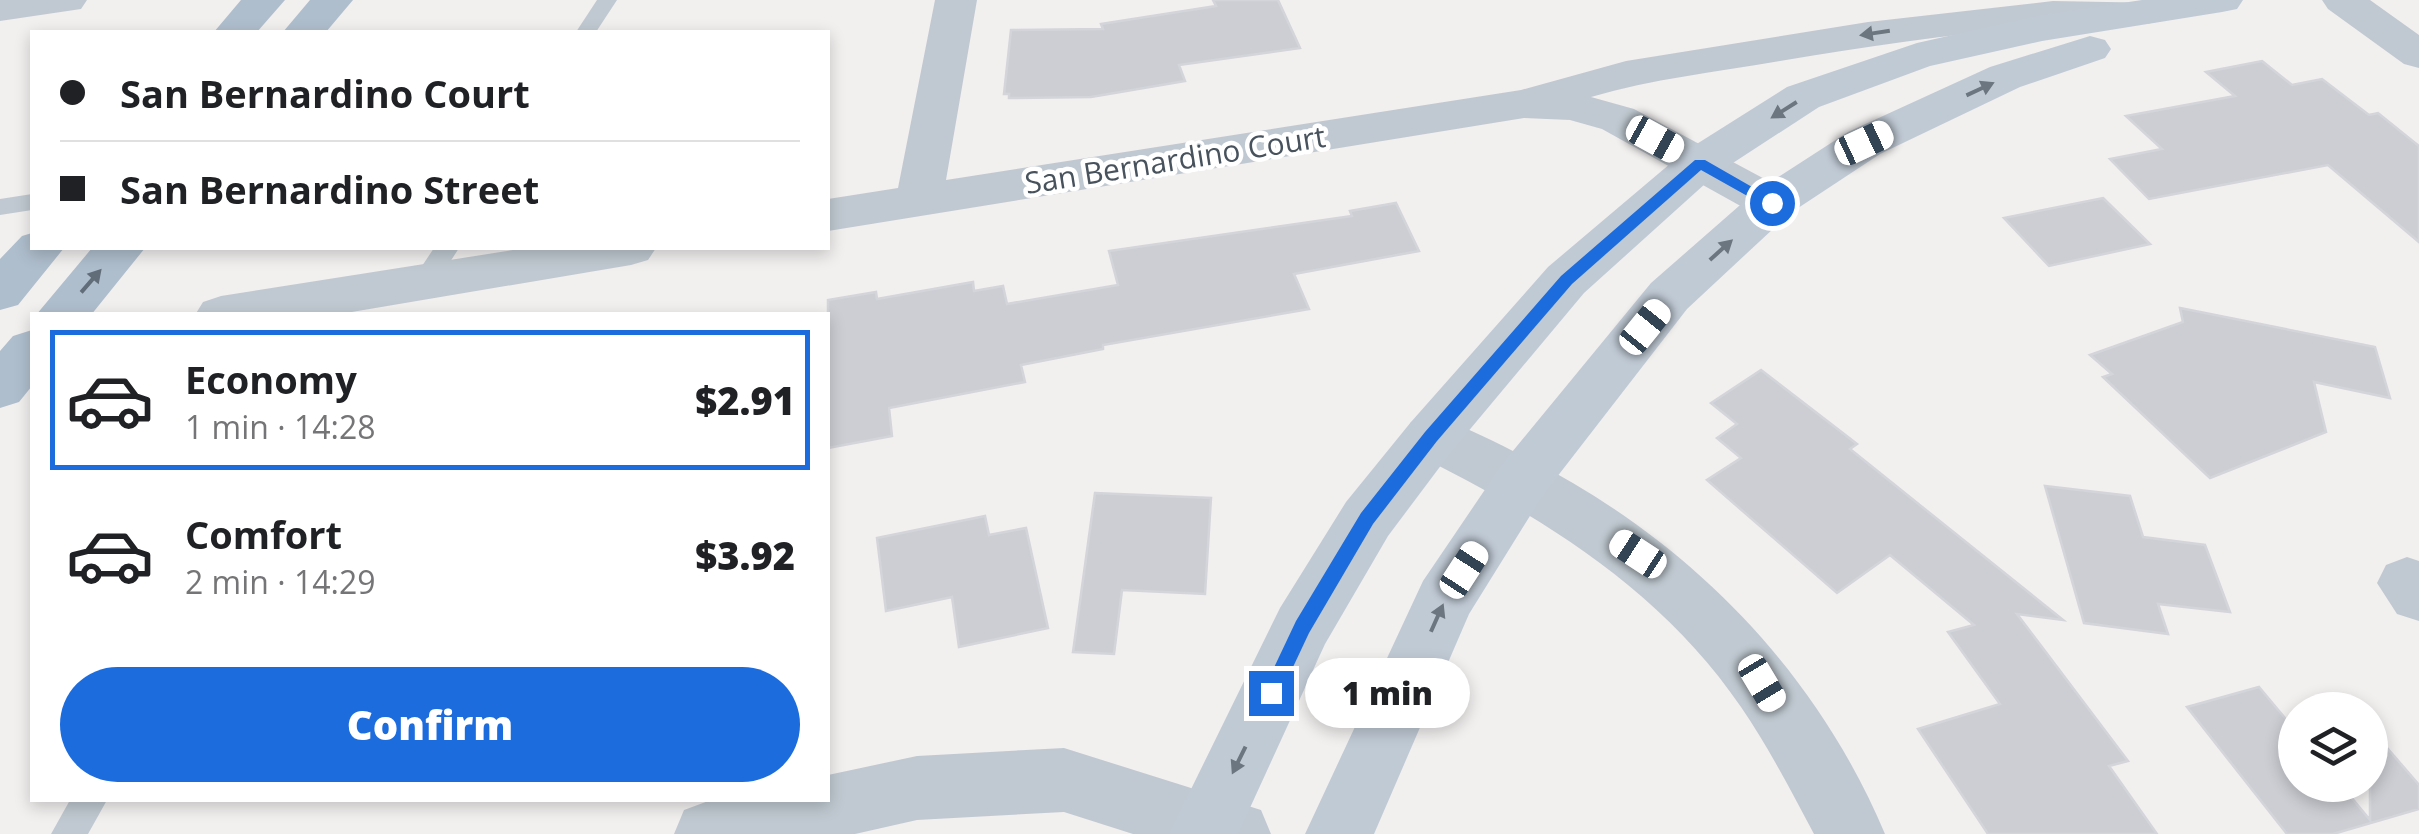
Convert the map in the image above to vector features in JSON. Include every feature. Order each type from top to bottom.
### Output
[{"type":"main road","points":[[237,30],[264,0]]},
{"type":"main road","points":[[306,30],[332,0]]},
{"type":"main road","points":[[1216,831],[1302,627],[1367,518],[1566,280],[1700,163],[1804,97],[1918,56],[2042,28],[2222,0]]},
{"type":"main road","points":[[1339,834],[1445,600],[1523,480],[1669,296],[1772,203],[1864,143],[2005,78],[2110,42],[2146,12]]},
{"type":"main road","points":[[0,292],[37,250]]},
{"type":"main road","points":[[65,312],[118,250]]},
{"type":"main road","points":[[0,386],[30,349]]},
{"type":"street","points":[[0,9],[66,0]]},
{"type":"street","points":[[919,200],[956,0]]},
{"type":"street","points":[[2343,0],[2419,55]]},
{"type":"street","name":"San Bernardino Court","points":[[830,215],[1524,104],[1598,78],[1906,28],[2066,9],[2146,12]]},
{"type":"street","name":"San Bernardino Court","points":[[1524,104],[1572,106],[1618,119],[1772,203]]},
{"type":"street","points":[[259,312],[284,310],[436,264],[607,250]]},
{"type":"street","points":[[0,350],[30,347]]},
{"type":"street","points":[[1431,437],[1523,480],[1638,554],[1700,611],[1762,683],[1851,834]]},
{"type":"street","points":[[708,834],[917,788],[1064,780],[1216,831]]},
{"type":"lane","points":[[587,30],[607,0]]},
{"type":"lane","points":[[0,208],[30,202]]},
{"type":"lane","points":[[68,834],[89,802]]},
{"type":"building","points":[[1213,0],[1278,0],[1300,48],[1179,65],[1185,81],[1091,97],[1009,98],[1009,94],[1004,94],[1011,30],[1103,29],[1101,24],[1216,6]]},
{"type":"building","points":[[2262,61],[2292,85],[2322,79],[2369,115],[2378,113],[2419,146],[2419,242],[2328,165],[2149,199],[2110,159],[2162,149],[2126,116],[2235,96],[2206,72]]},
{"type":"building","points":[[2103,198],[2150,244],[2049,266],[2004,218]]},
{"type":"building","points":[[1396,203],[1419,251],[1294,274],[1309,309],[1103,345],[1103,349],[1021,365],[1025,382],[889,408],[892,436],[830,448],[828,300],[876,292],[877,299],[973,282],[974,291],[1003,286],[1007,304],[1118,285],[1109,251],[1352,216],[1350,211]]},
{"type":"building","points":[[2180,308],[2375,347],[2390,398],[2314,382],[2326,432],[2210,478],[2103,377],[2112,374],[2090,355],[2183,322]]},
{"type":"building","points":[[1761,370],[1857,444],[1850,449],[2063,620],[2017,614],[2128,761],[2109,766],[2157,834],[1988,834],[1918,729],[2000,704],[1948,632],[1974,625],[1890,555],[1837,593],[1707,480],[1741,458],[1717,438],[1737,424],[1711,403]]},
{"type":"building","points":[[2045,486],[2130,496],[2143,537],[2205,545],[2230,612],[2158,604],[2168,634],[2084,623]]},
{"type":"building","points":[[1095,493],[1211,498],[1205,594],[1122,590],[1114,654],[1073,652]]},
{"type":"building","points":[[985,516],[989,535],[1026,528],[1048,628],[959,647],[952,597],[886,611],[877,538]]},
{"type":"building","points":[[2259,687],[2278,710],[2278,802],[2355,802],[2370,820],[2370,802],[2388,802],[2388,749],[2419,785],[2419,809],[2333,834],[2287,834],[2187,707]]},
{"type":"route","points":[[1271,693],[1302,627],[1367,518],[1566,280],[1700,163],[1772,203]]}]
